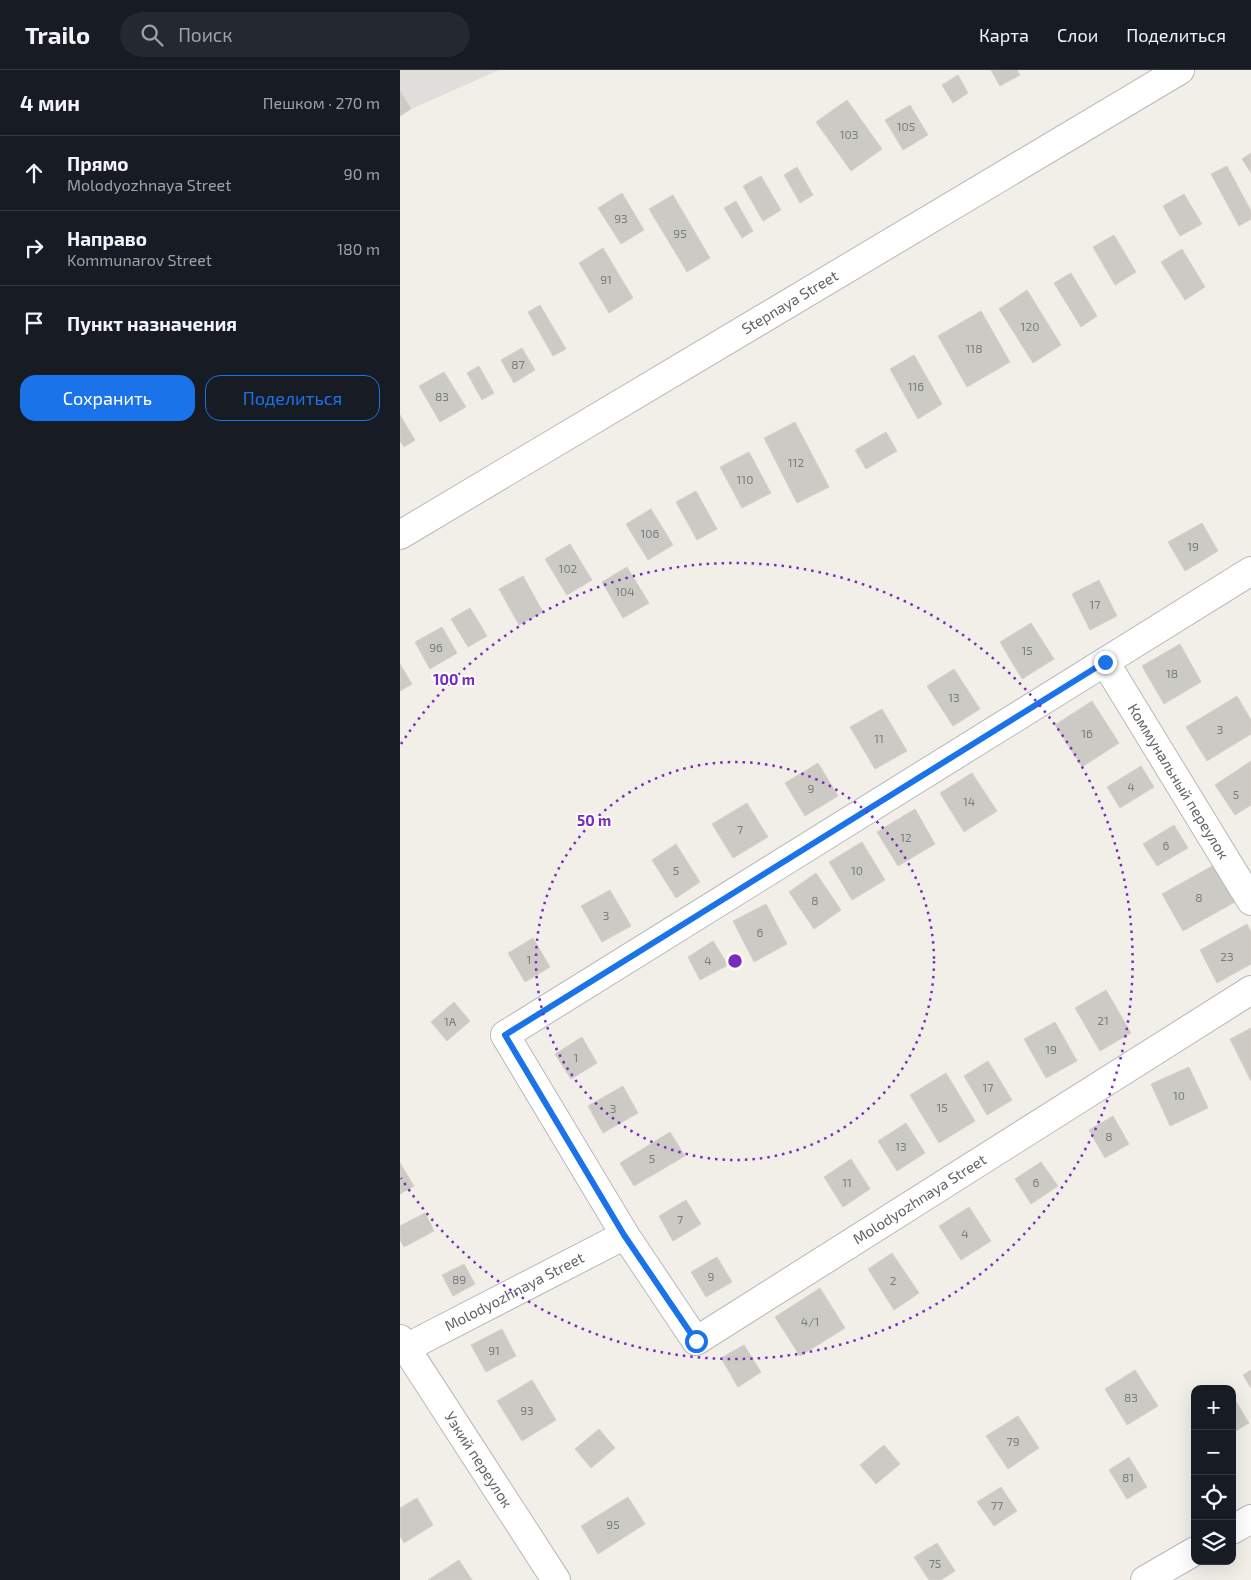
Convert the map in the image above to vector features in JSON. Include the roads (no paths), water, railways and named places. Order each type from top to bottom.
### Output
[{"type":"street","name":"Stepnaya Street","points":[[400,535],[1180,70]]},
{"type":"street","points":[[1105,662],[1251,571]]},
{"type":"street","name":"Коммунальный переулок","points":[[1105,662],[1251,901]]},
{"type":"street","name":"Molodyozhnaya Street","points":[[1105,662],[505,1035],[624,1235],[696,1341],[1251,990]]},
{"type":"street","name":"Molodyozhnaya Street","points":[[403,1344],[624,1235]]},
{"type":"street","name":"Узкий переулок","points":[[403,1344],[556,1580]]},
{"type":"street","points":[[1236,1528],[1251,1519]]},
{"type":"street","points":[[1145,1580],[1191,1553]]}]
